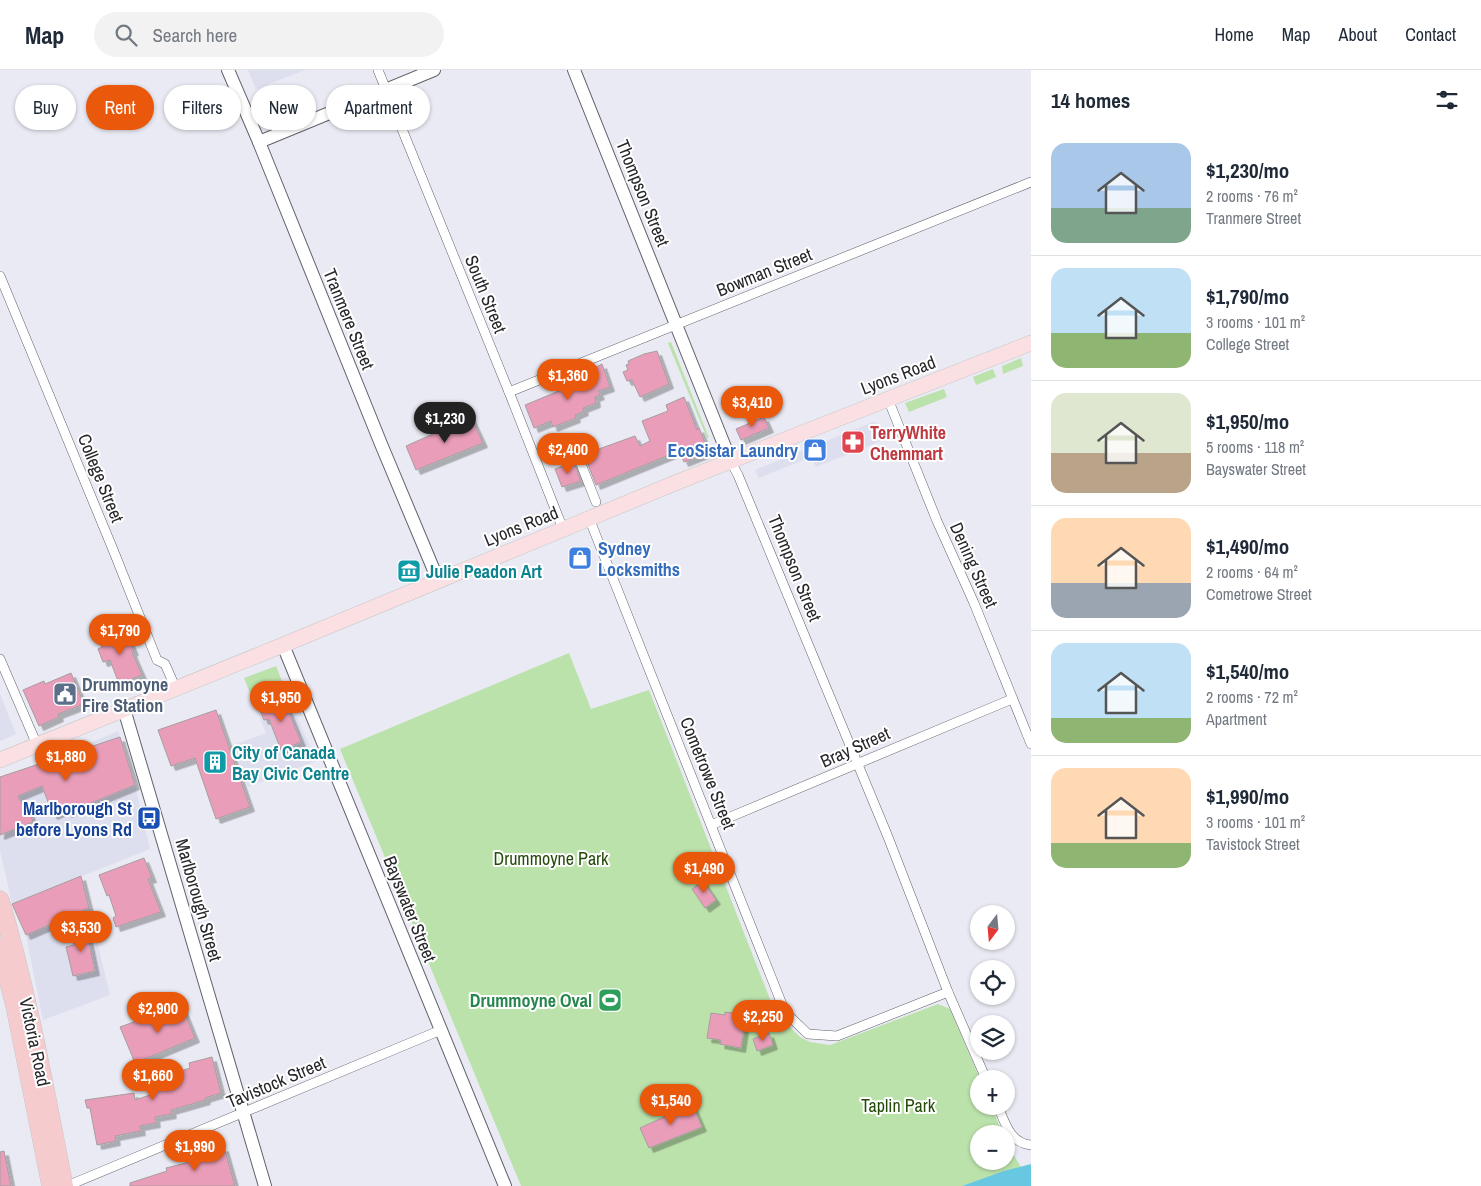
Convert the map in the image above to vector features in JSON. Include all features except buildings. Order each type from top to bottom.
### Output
[{"type":"highway","name":"Victoria Road","points":[[0,900],[12,936],[25,993],[65,1186]]},
{"type":"highway","name":"Victoria Road","points":[[0,948],[15,1006],[51,1186]]},
{"type":"main road","name":"Lyons Road","points":[[0,760],[589,518],[1031,343]]},
{"type":"street","name":"Tranmere Street","points":[[228,70],[438,580]]},
{"type":"street","name":"South Street","points":[[378,70],[384,85]]},
{"type":"street","points":[[398,85],[434,70]]},
{"type":"street","name":"Thompson Street","points":[[574,70],[730,462],[738,475],[888,837],[948,992],[982,1070]]},
{"type":"street","points":[[259,142],[326,115]]},
{"type":"street","name":"South Street","points":[[402,130],[563,529]]},
{"type":"street","name":"Bowman Street","points":[[509,392],[1031,182]]},
{"type":"street","name":"College Street","points":[[0,276],[157,660],[165,664],[176,689]]},
{"type":"street","name":"Dening Street","points":[[888,399],[1031,744]]},
{"type":"street","points":[[579,459],[596,502]]},
{"type":"street","name":"Cometrowe Street","points":[[589,518],[785,1012],[808,1034],[837,1036],[948,992]]},
{"type":"street","name":"Bayswater Street","points":[[283,645],[505,1186]]},
{"type":"street","points":[[0,659],[37,745]]},
{"type":"street","name":"Bray Street","points":[[711,825],[1012,699]]},
{"type":"street","name":"Marlborough Street","points":[[124,710],[265,1186]]},
{"type":"street","name":"Tavistock Street","points":[[65,1186],[442,1030]]},
{"type":"street","points":[[1002,1115],[1010,1134],[1017,1141],[1030,1145]]},
{"type":"shaded area","points":[[248,70],[305,70],[266,85],[254,85]]},
{"type":"shaded area","points":[[873,422],[877,423],[883,440],[816,467],[811,457],[759,478],[755,470]]},
{"type":"shaded area","points":[[0,694],[16,734],[0,741]]},
{"type":"shaded area","points":[[288,696],[316,761],[248,787],[231,746],[266,733],[256,708]]},
{"type":"shaded area","points":[[118,731],[135,785],[150,849],[12,904],[0,850],[0,777],[55,758]]},
{"type":"shaded area","points":[[89,908],[110,995],[43,1020],[26,935]]},
{"type":"green space","points":[[671,342],[709,438],[707,438],[668,343]]},
{"type":"green space","points":[[1021,358],[1023,366],[1003,374],[1002,366]]},
{"type":"green space","points":[[993,369],[996,377],[976,385],[973,377]]},
{"type":"green space","points":[[944,389],[947,397],[909,412],[905,403]]},
{"type":"green space","name":"Drummoyne Park","points":[[569,653],[591,709],[649,690],[775,1012],[800,1037],[810,1042],[830,1045],[938,1004],[950,1009],[970,1056],[970,1060],[972,1060],[976,1070],[970,1070],[970,1115],[995,1115],[999,1125],[970,1125],[970,1170],[1012,1170],[962,1186],[521,1186],[340,749]]},
{"type":"green space","points":[[276,666],[288,696],[256,708],[244,678]]},
{"type":"green space","name":"Drummoyne Park","points":[[1015,1157],[1021,1167],[1015,1169]]},
{"type":"water","points":[[1031,1164],[1031,1186],[962,1186],[1004,1171],[1015,1170],[1015,1168]]},
{"type":"place","name":"TerryWhite Chemmart","points":[[853,442]]},
{"type":"place","name":"EcoSistar Laundry","points":[[815,450]]},
{"type":"place","name":"Sydney Locksmiths","points":[[580,558]]},
{"type":"place","name":"Julie Peadon Art","points":[[409,571]]},
{"type":"place","name":"Drummoyne Fire Station","points":[[65,694]]},
{"type":"place","name":"City of Canada Bay Civic Centre","points":[[215,762]]},
{"type":"place","name":"Marlborough St before Lyons Rd","points":[[149,818]]},
{"type":"place","name":"Drummoyne Oval","points":[[610,1000]]},
{"type":"park label","name":"Taplin Park","points":[[898,1105]]}]
